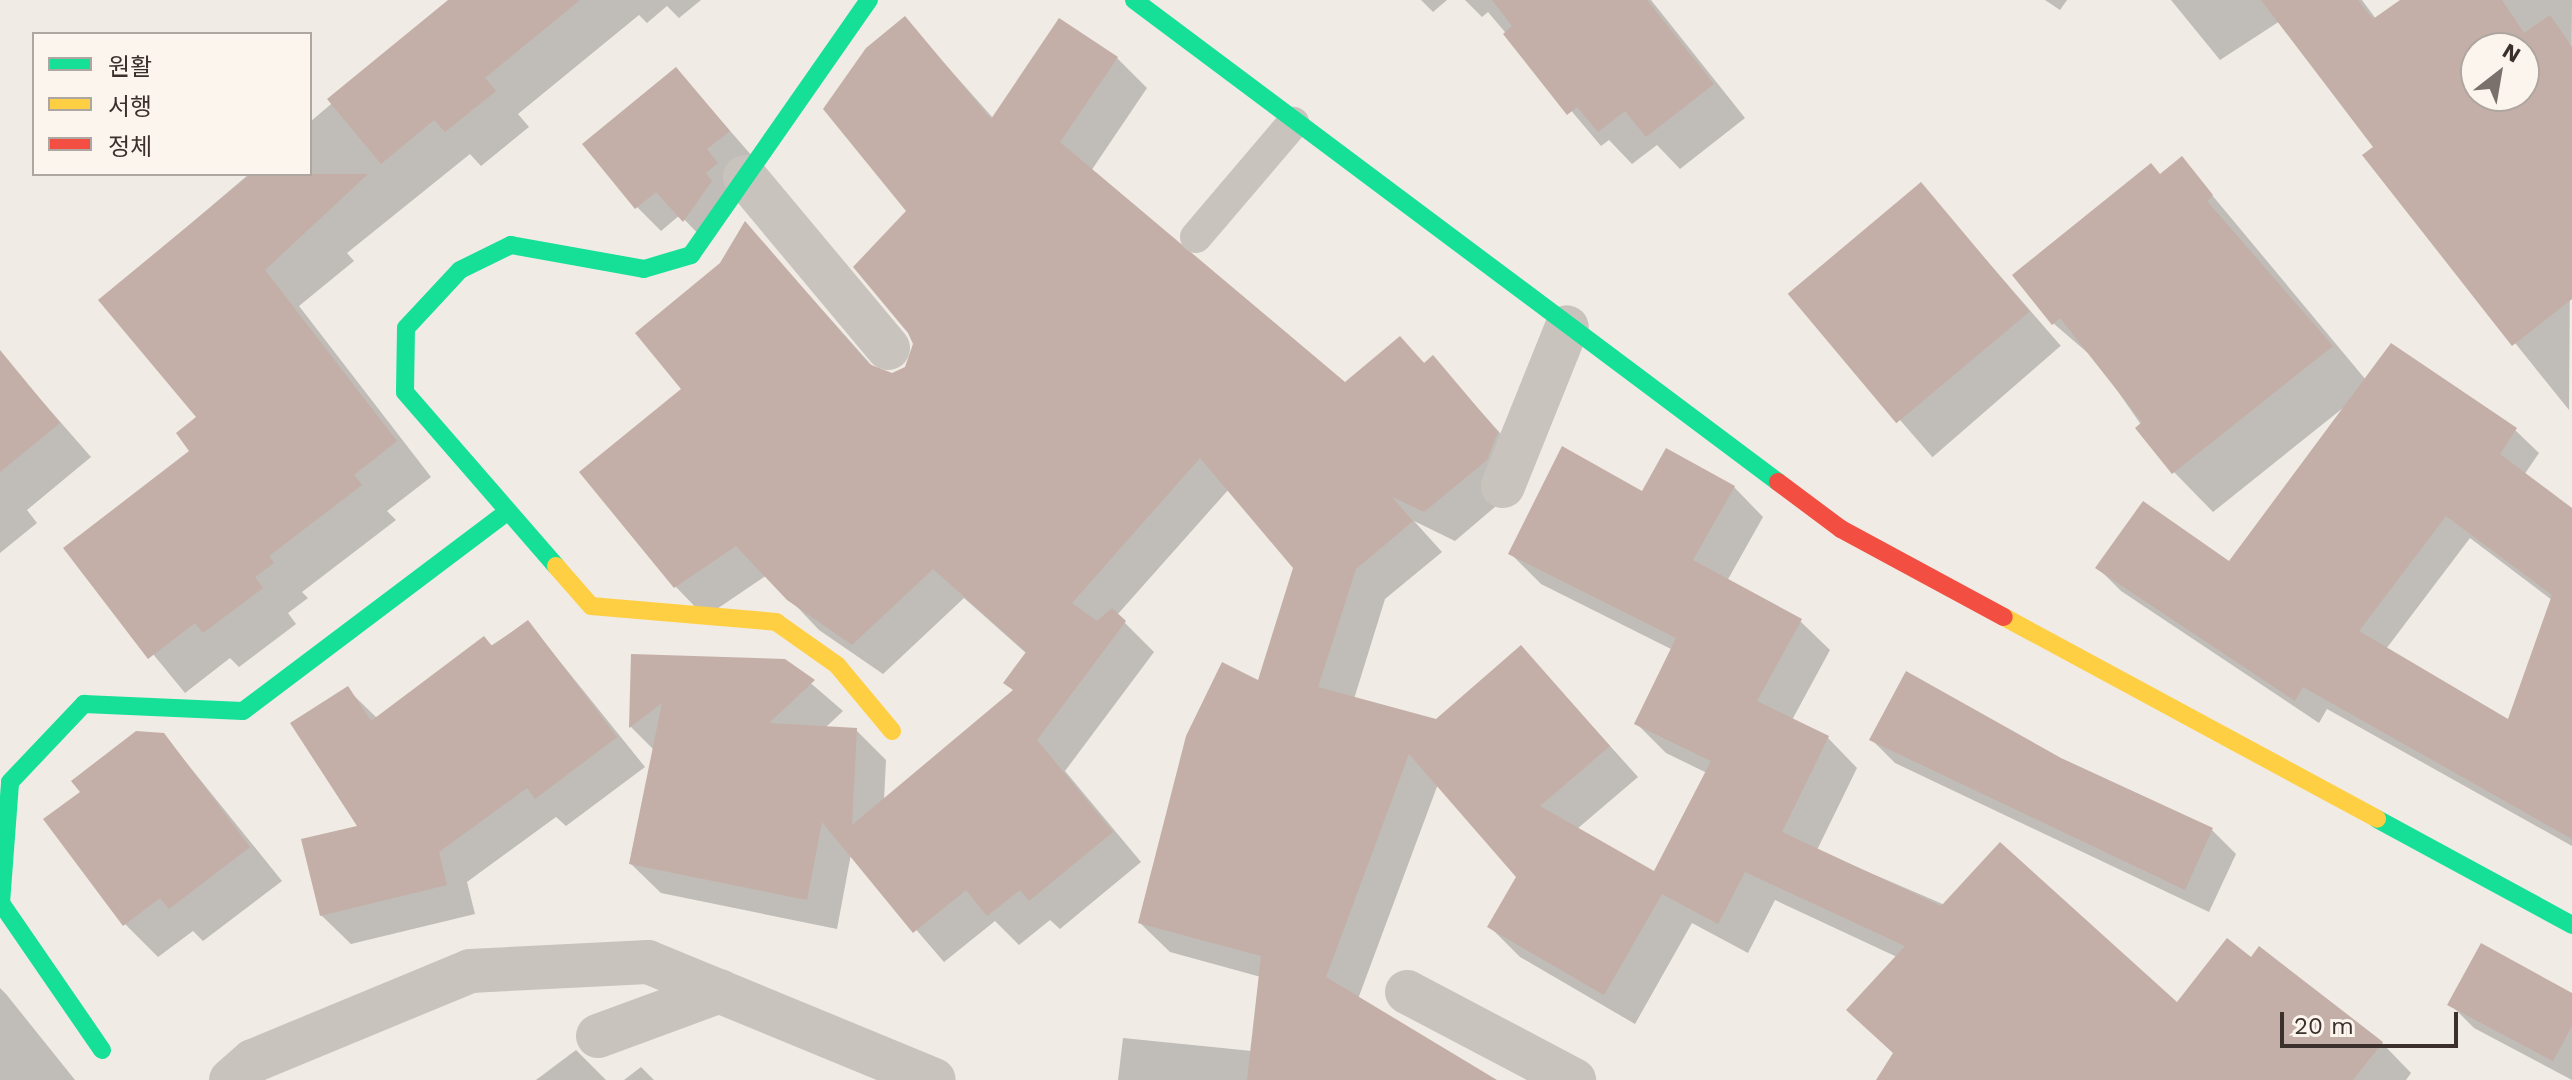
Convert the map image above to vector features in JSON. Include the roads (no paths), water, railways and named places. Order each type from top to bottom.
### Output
[{"type":"street","points":[[869,0],[691,255],[644,269],[511,245],[460,270],[406,328],[405,392],[591,606],[776,622],[837,665],[892,731]]},
{"type":"street","points":[[1134,0],[1293,123],[1841,529],[2572,925]]},
{"type":"street","points":[[745,177],[888,348]]},
{"type":"street","points":[[1503,486],[1567,327]]},
{"type":"street","points":[[102,1050],[1,903],[10,782],[84,704],[243,711],[508,511]]},
{"type":"street","points":[[231,1080],[253,1061],[470,971],[648,962],[934,1080]]},
{"type":"street","points":[[598,1036],[720,991]]},
{"type":"street","points":[[1407,992],[1574,1080]]},
{"type":"lane","points":[[1196,237],[1293,123]]}]
